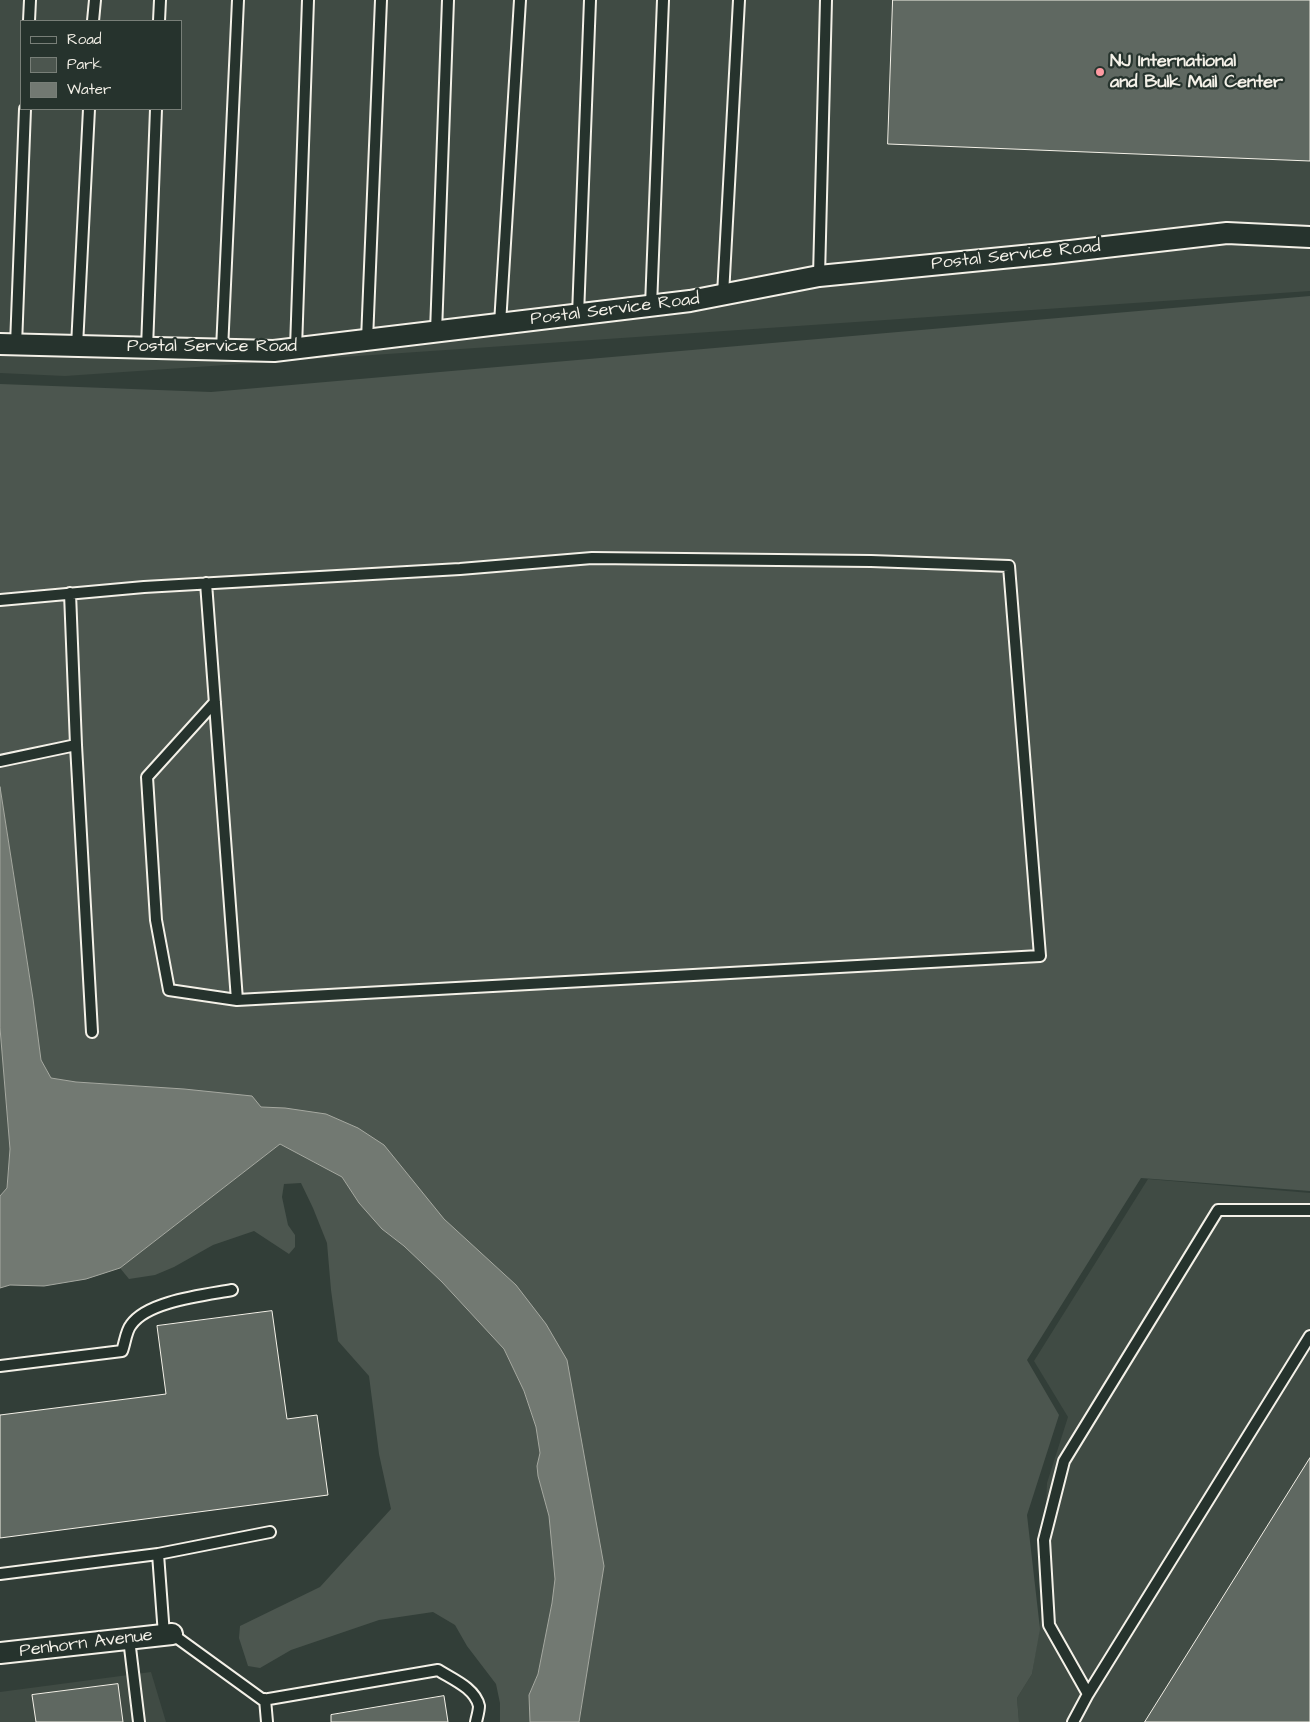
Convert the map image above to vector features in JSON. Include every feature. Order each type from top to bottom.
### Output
[{"type":"street","name":"Postal Service Road","points":[[8,344],[274,351],[690,301],[819,276],[1053,253],[1227,233],[1310,238]]},
{"type":"street","name":"Penhorn Avenue","points":[[0,1653],[168,1634]]},
{"type":"lane","points":[[29,20],[30,0]]},
{"type":"lane","points":[[94,0],[94,20]]},
{"type":"lane","points":[[159,20],[160,0]]},
{"type":"lane","points":[[222,350],[238,0]]},
{"type":"lane","points":[[296,348],[308,0]]},
{"type":"lane","points":[[367,340],[380,0]]},
{"type":"lane","points":[[436,332],[448,0]]},
{"type":"lane","points":[[500,324],[520,0]]},
{"type":"lane","points":[[578,315],[590,0]]},
{"type":"lane","points":[[651,306],[663,0]]},
{"type":"lane","points":[[724,295],[739,0]]},
{"type":"lane","points":[[819,276],[826,0]]},
{"type":"lane","points":[[8,344],[26,110]]},
{"type":"lane","points":[[77,346],[89,110]]},
{"type":"lane","points":[[147,348],[156,110]]},
{"type":"lane","points":[[0,600],[206,583],[460,569],[592,558],[872,561],[1009,566],[1040,956],[237,1000],[169,990],[156,920],[147,777],[215,702]]},
{"type":"lane","points":[[206,583],[237,1000]]},
{"type":"lane","points":[[70,593],[76,745],[92,1032]]},
{"type":"lane","points":[[0,760],[76,745]]},
{"type":"lane","points":[[1088,1694],[1049,1624],[1044,1540],[1064,1461],[1218,1210],[1310,1210]]},
{"type":"lane","points":[[0,1366],[122,1351],[130,1325],[147,1311],[181,1299],[232,1290]]},
{"type":"lane","points":[[1073,1722],[1088,1694],[1310,1336]]},
{"type":"lane","points":[[0,1574],[158,1554],[270,1532]]},
{"type":"lane","points":[[158,1554],[168,1634],[263,1700],[438,1670],[460,1683],[474,1696],[479,1708],[476,1722]]},
{"type":"lane","points":[[129,1639],[140,1722]]},
{"type":"lane","points":[[266,1699],[267,1722]]},
{"type":"shaded area","name":"NJ International and Bulk Mail Center","points":[[0,0],[1310,0],[1310,291],[65,376],[0,373]]},
{"type":"shaded area","points":[[1148,1179],[1310,1193],[1310,1722],[1019,1722],[1017,1698],[1032,1674],[1041,1617],[1047,1483],[1068,1417],[1034,1361]]},
{"type":"shaded area","points":[[151,1672],[166,1722],[0,1722],[0,1692]]},
{"type":"green space","points":[[1310,296],[1310,1191],[1141,1178],[1027,1360],[1059,1415],[1027,1515],[1040,1629],[1032,1674],[1017,1698],[1019,1722],[579,1722],[604,1566],[516,1285],[444,1219],[285,1108],[261,1107],[184,1089],[76,1082],[51,1078],[41,1061],[0,787],[0,384],[211,392]]},
{"type":"green space","points":[[0,1028],[10,1149],[7,1188],[0,1196]]},
{"type":"green space","points":[[280,1144],[342,1177],[359,1203],[382,1229],[404,1246],[442,1282],[504,1349],[524,1391],[536,1427],[540,1453],[537,1466],[538,1476],[549,1516],[555,1579],[538,1674],[529,1695],[530,1722],[500,1722],[500,1703],[496,1684],[467,1646],[455,1625],[433,1612],[379,1620],[291,1650],[260,1668],[248,1666],[239,1638],[240,1626],[320,1587],[391,1509],[379,1454],[369,1376],[338,1341],[327,1243],[301,1183],[284,1184],[282,1197],[288,1225],[295,1235],[295,1247],[289,1254],[254,1231],[213,1245],[174,1267],[155,1275],[129,1279],[120,1268]]},
{"type":"water","points":[[0,787],[41,1060],[51,1078],[76,1082],[184,1089],[252,1096],[261,1107],[285,1108],[326,1114],[358,1128],[384,1145],[444,1219],[516,1285],[546,1324],[567,1360],[604,1566],[579,1722],[530,1722],[529,1695],[538,1674],[555,1579],[549,1516],[538,1476],[537,1466],[540,1453],[536,1427],[524,1391],[504,1349],[442,1282],[404,1246],[382,1229],[359,1203],[342,1177],[280,1144],[120,1268],[86,1279],[44,1286],[10,1285],[0,1288],[0,1196],[7,1188],[10,1149],[0,1028]]},
{"type":"building","name":"NJ International and Bulk Mail Center","points":[[893,0],[1310,0],[1310,161],[888,144]]},
{"type":"building","points":[[272,1311],[287,1419],[317,1415],[328,1495],[0,1538],[0,1415],[166,1394],[157,1326]]},
{"type":"building","points":[[1310,1458],[1310,1722],[1145,1722]]},
{"type":"building","points":[[118,1684],[123,1722],[36,1722],[32,1695]]},
{"type":"building","points":[[444,1696],[448,1722],[331,1722],[331,1715]]},
{"type":"place","name":"NJ International and Bulk Mail Center","points":[[1100,72]]}]
